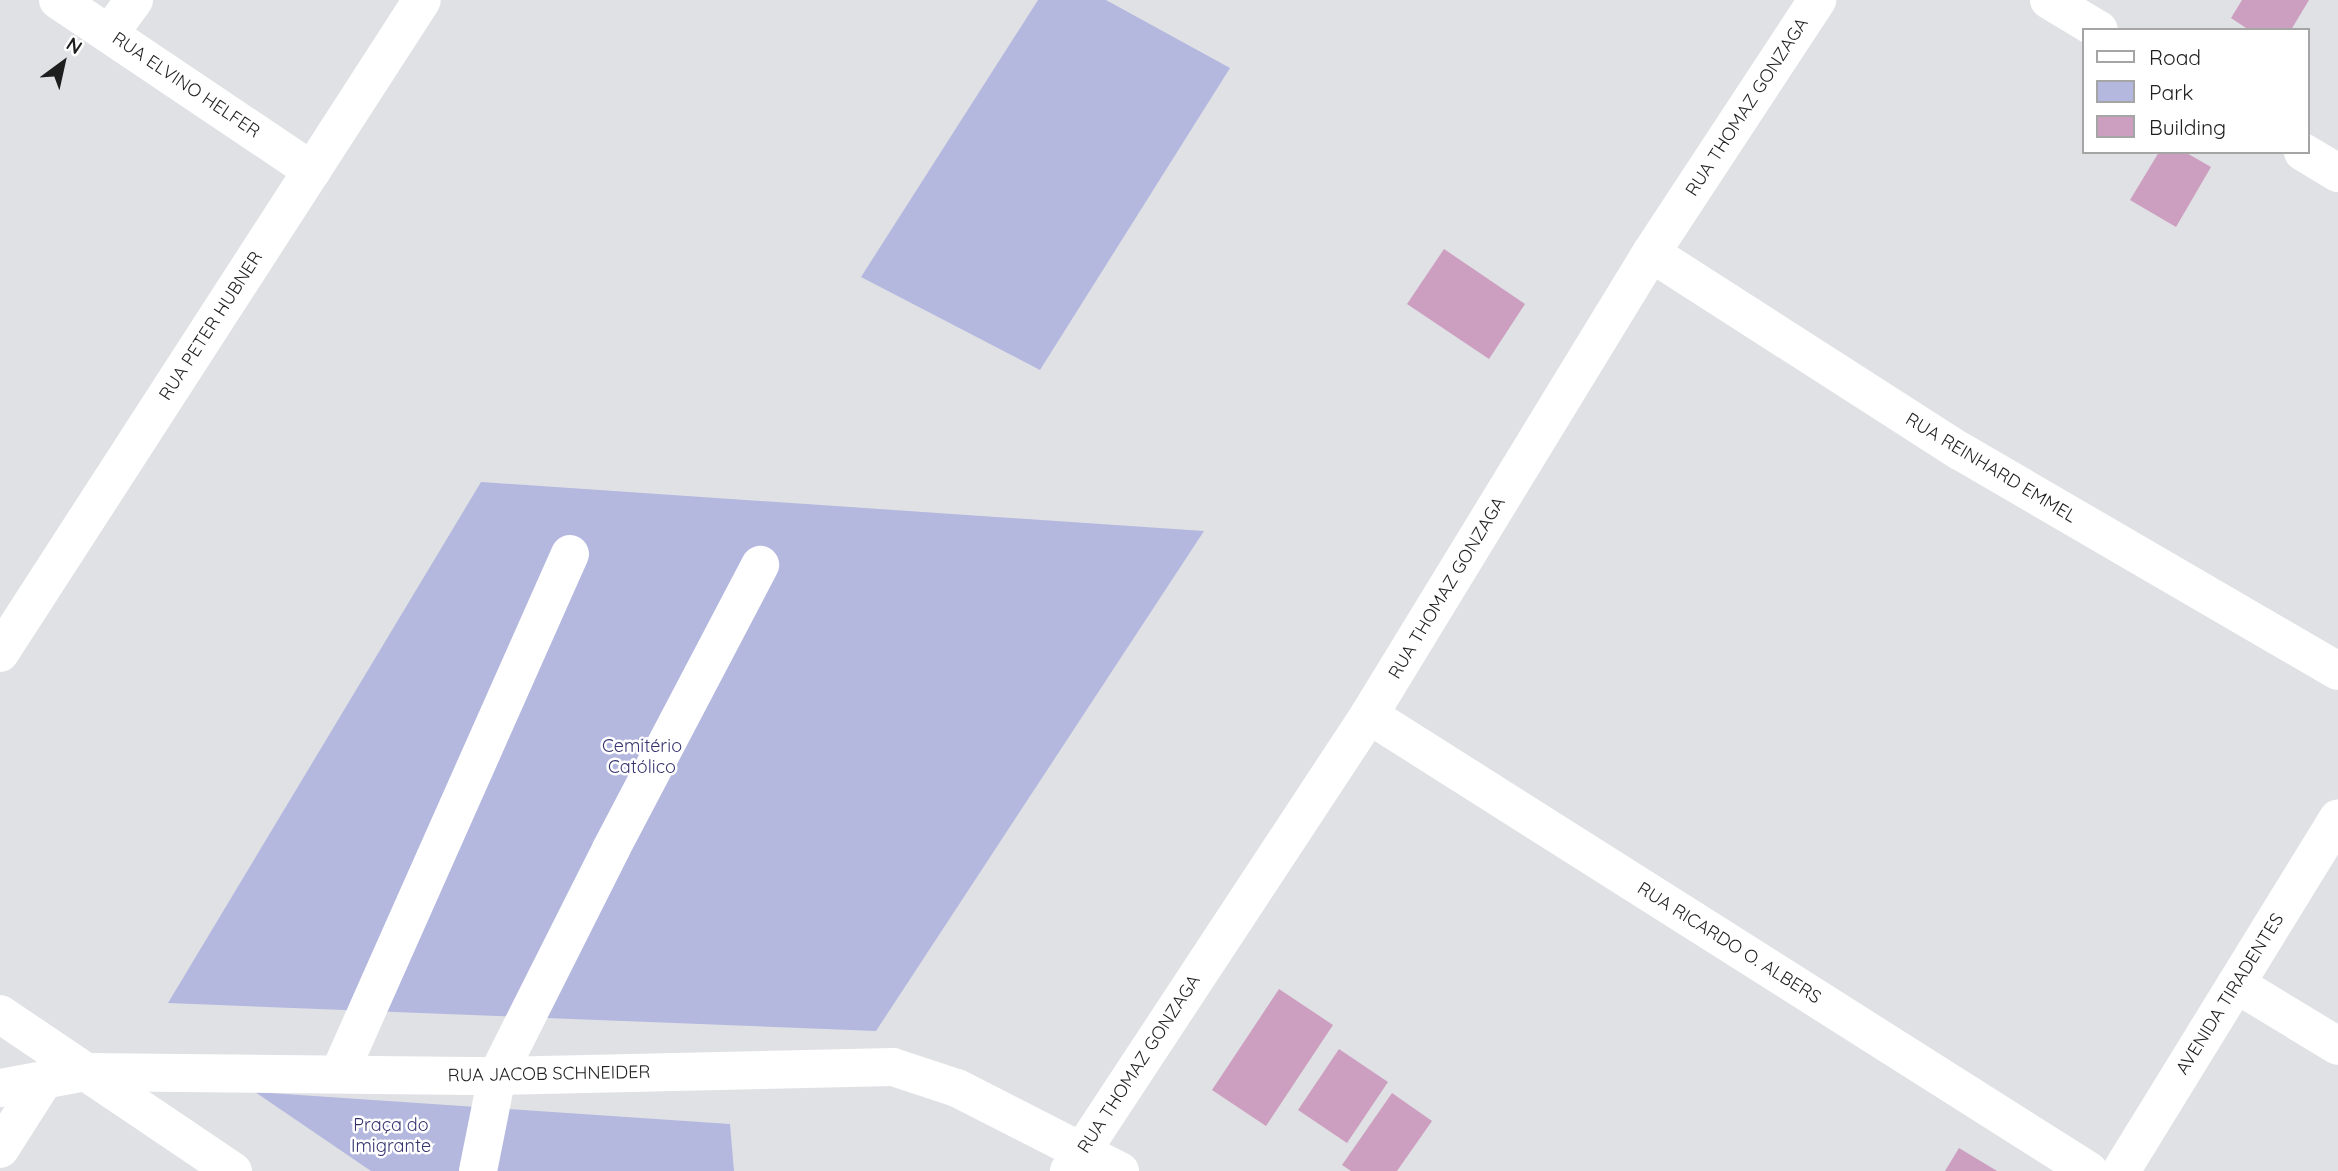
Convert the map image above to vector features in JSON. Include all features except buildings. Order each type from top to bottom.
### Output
[{"type":"street","name":"RUA ELVINO HELFER","points":[[58,0],[312,171]]},
{"type":"street","points":[[110,33],[134,0]]},
{"type":"street","name":"RUA PETER HUBNER","points":[[0,653],[422,0]]},
{"type":"street","name":"RUA THOMAZ GONZAGA","points":[[1075,1161],[1369,715],[1651,253],[1817,0]]},
{"type":"street","points":[[2049,0],[2096,28]]},
{"type":"street","points":[[2306,154],[2338,173]]},
{"type":"street","name":"RUA REINHARD EMMEL","points":[[1651,253],[1960,451],[2338,671]]},
{"type":"street","points":[[339,1074],[570,554]]},
{"type":"street","points":[[478,1171],[497,1076],[611,849],[760,565]]},
{"type":"street","name":"RUA RICARDO O. ALBERS","points":[[1369,715],[2089,1171]]},
{"type":"street","name":"AVENIDA TIRADENTES","points":[[2121,1171],[2338,818]]},
{"type":"street","points":[[2236,984],[2338,1046]]},
{"type":"street","points":[[0,1014],[233,1171]]},
{"type":"street","name":"RUA JACOB SCHNEIDER","points":[[0,1088],[42,1083],[86,1072],[497,1076],[893,1067],[957,1088],[1075,1161],[1120,1171]]},
{"type":"street","points":[[0,1149],[42,1083]]},
{"type":"green space","points":[[1038,0],[1106,0],[1230,68],[1040,370],[861,277]]},
{"type":"green space","name":"Cemitério Católico","points":[[481,482],[1204,531],[876,1031],[168,1003]]},
{"type":"green space","name":"Praça do Imigrante","points":[[255,1092],[730,1124],[734,1171],[371,1171]]}]
